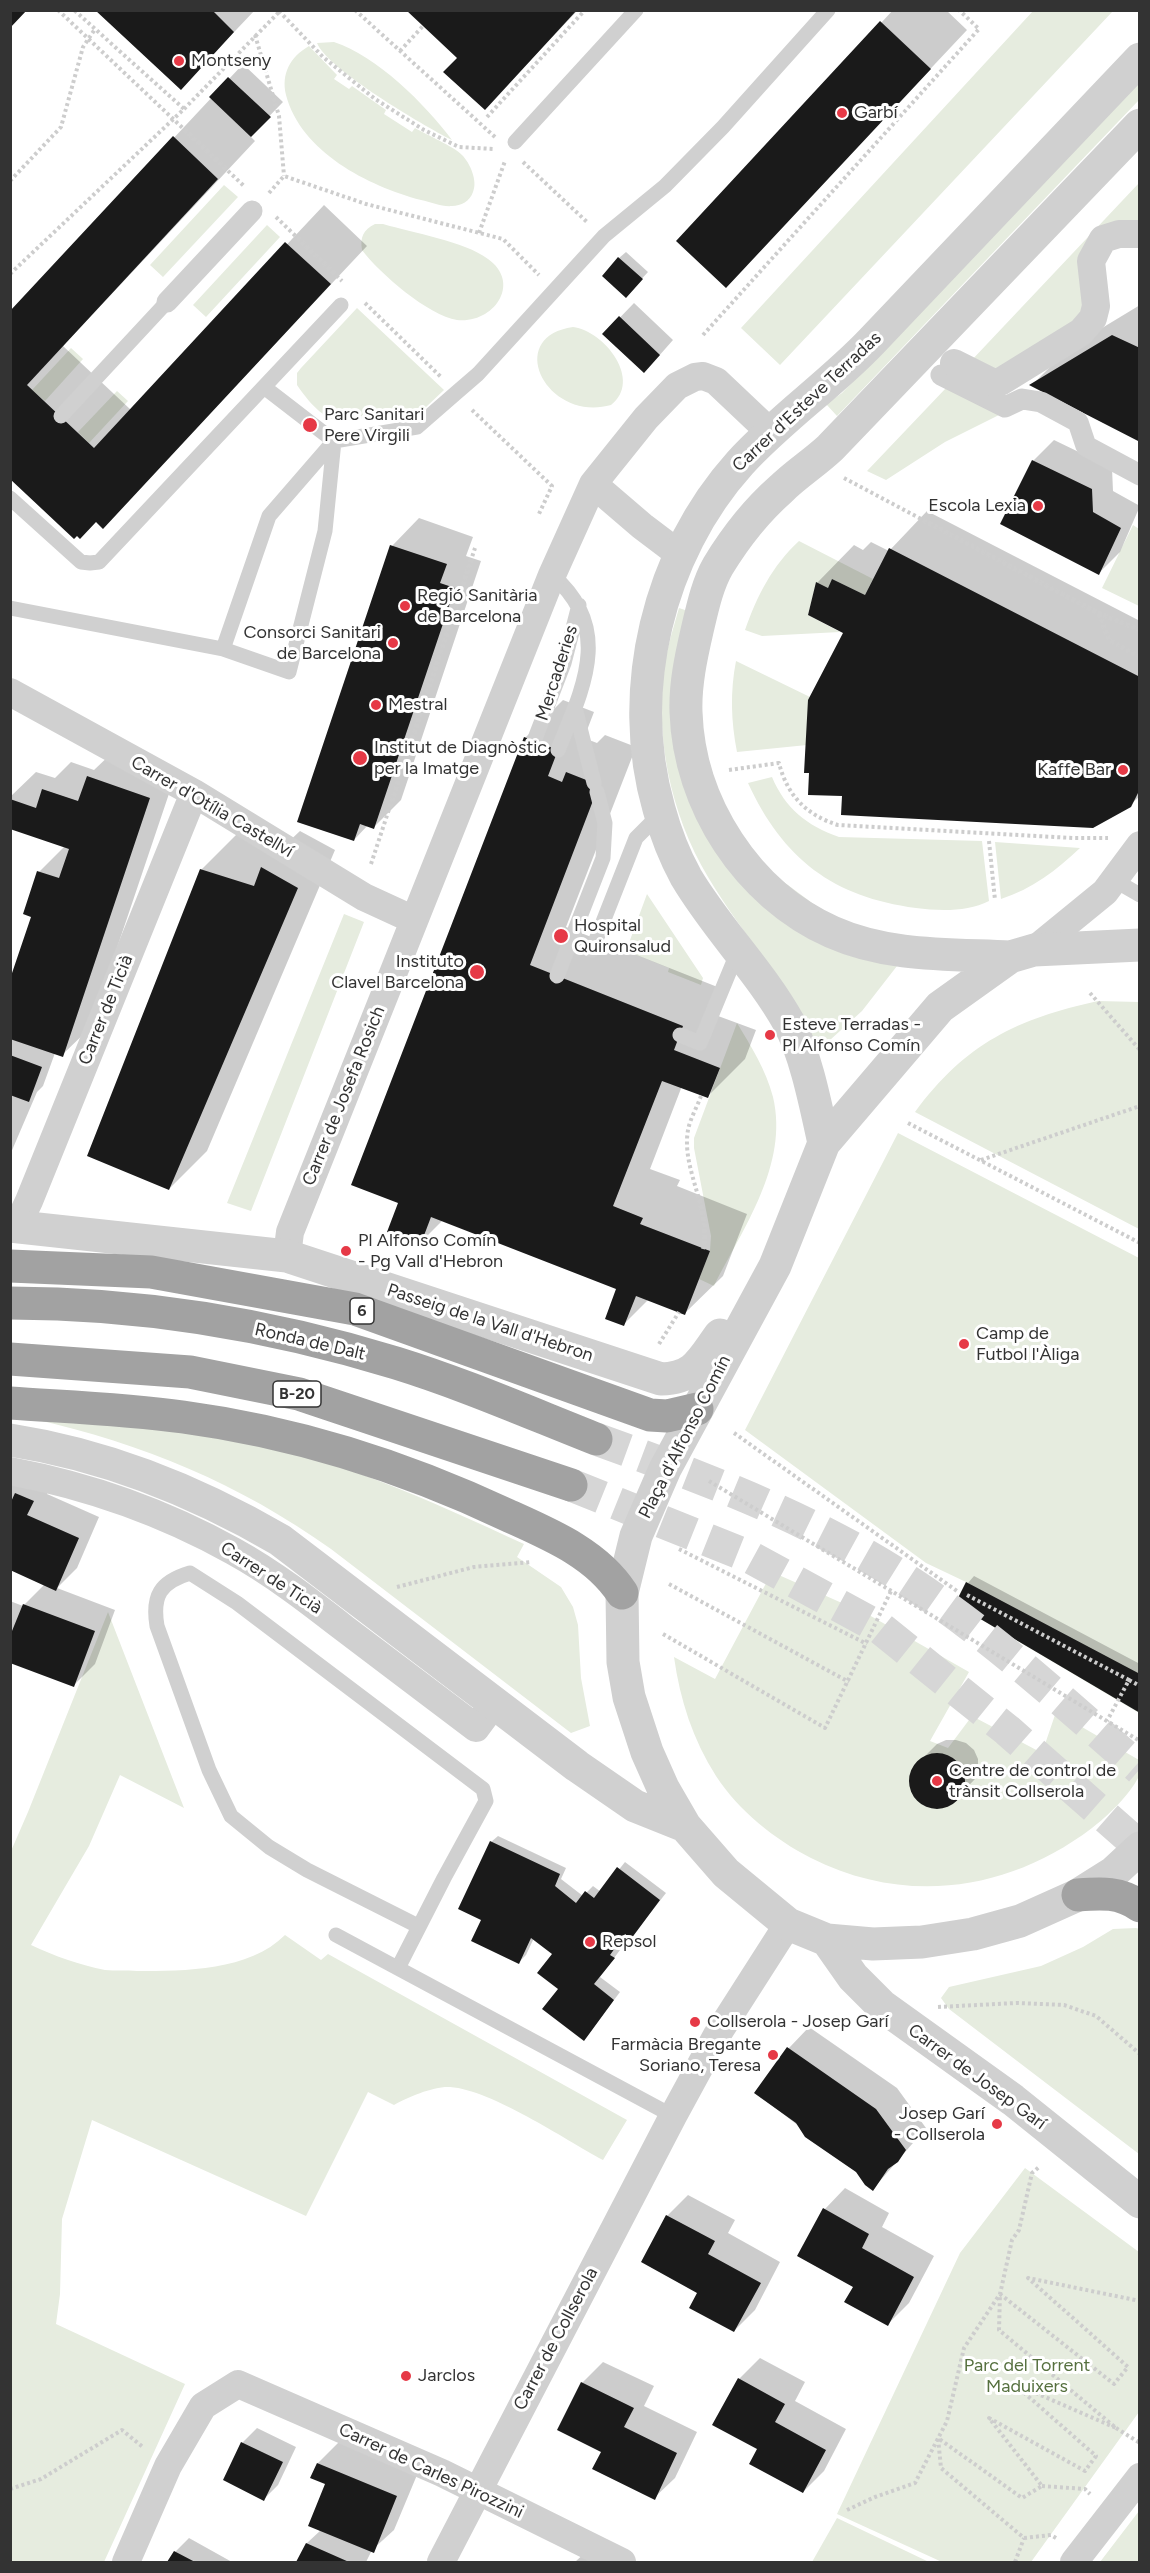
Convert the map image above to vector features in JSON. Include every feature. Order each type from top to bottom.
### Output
[{"type":"highway","name":"6","points":[[10,1266],[151,1272],[355,1308],[650,1415],[667,1416],[697,1409]]},
{"type":"highway","name":"Ronda de Dalt","points":[[10,1302],[130,1308],[268,1330],[396,1363],[596,1439]]},
{"type":"highway","name":"B-20","points":[[10,1359],[190,1372],[299,1394],[571,1485]]},
{"type":"highway","points":[[10,1403],[184,1417],[279,1435],[366,1458],[489,1506],[573,1547],[604,1570],[622,1593]]},
{"type":"highway","points":[[1078,1895],[1104,1893],[1121,1895],[1140,1906]]},
{"type":"street","name":"Carrer d'Esteve Terradas","points":[[824,1143],[812,1090],[790,1025],[685,876],[660,814],[646,745],[649,662],[656,630],[680,554],[710,499],[742,460],[864,350],[1140,59]]},
{"type":"street","points":[[1140,125],[830,448],[791,480],[748,523],[717,568],[704,604],[693,649],[686,710],[691,754],[705,799],[730,846],[787,906],[809,921],[862,944],[893,950],[1022,954],[1140,945]]},
{"type":"street","points":[[167,302],[258,205]]},
{"type":"street","points":[[948,369],[992,382],[1000,382],[1081,332],[1093,318],[1096,306],[1091,261],[1103,239],[1119,234],[1140,234]]},
{"type":"street","points":[[948,369],[1005,407],[1022,399],[1041,402],[1078,422],[1086,446],[1140,475]]},
{"type":"street","name":"Carrer de Josefa Rosich","points":[[287,1256],[290,1232],[414,920],[552,575],[594,484],[646,418],[677,386],[695,377],[703,376],[716,381],[771,433]]},
{"type":"street","points":[[771,433],[798,461],[791,480]]},
{"type":"street","points":[[594,484],[642,526],[680,554],[698,566],[717,568]]},
{"type":"street","name":"Carrer d'Otília Castellví","points":[[10,692],[194,793],[364,897],[414,920]]},
{"type":"street","name":"Carrer de Ticià","points":[[14,1226],[29,1201],[194,793]]},
{"type":"street","points":[[1022,954],[1105,892],[1140,845]]},
{"type":"street","name":"Plaça d'Alfonso Comín","points":[[1022,954],[940,1006],[824,1143],[775,1266],[665,1469],[636,1536],[622,1593],[622,1662],[629,1697],[646,1752],[663,1788],[686,1826],[726,1873],[788,1923],[827,1940],[873,1944],[912,1942],[973,1934],[1020,1921],[1078,1895],[1113,1873],[1140,1848]]},
{"type":"street","name":"Passeig de la Vall d'Hebron","points":[[14,1226],[287,1256],[660,1379],[689,1374],[775,1266]]},
{"type":"street","points":[[10,1440],[81,1454],[123,1467],[228,1510],[280,1540],[493,1705],[635,1806],[686,1826]]},
{"type":"street","name":"Carrer de Ticià","points":[[10,1471],[75,1485],[121,1500],[182,1524],[234,1551],[283,1581],[476,1728],[493,1705]]},
{"type":"street","name":"Carrer de Collserola","points":[[441,2562],[673,2116],[717,2035],[788,1923]]},
{"type":"street","name":"Carrer de Josep Garí","points":[[827,1940],[853,1977],[882,2006],[1013,2100],[1140,2202]]},
{"type":"street","name":"Carrer de Carles Pirozzini","points":[[168,2466],[203,2406],[238,2385],[477,2490],[622,2562]]},
{"type":"street","points":[[126,2562],[168,2466]]},
{"type":"street","points":[[1067,2552],[1140,2477]]},
{"type":"lane","points":[[512,146],[636,10]]},
{"type":"lane","points":[[223,649],[269,516],[334,441],[417,427],[441,407],[478,374],[604,236],[665,186],[723,127],[828,10]]},
{"type":"lane","points":[[61,416],[167,302]]},
{"type":"lane","points":[[10,498],[81,562],[90,564],[99,562],[341,305]]},
{"type":"lane","points":[[264,387],[334,441]]},
{"type":"lane","points":[[10,608],[223,649],[289,672],[325,531],[334,441]]},
{"type":"lane","points":[[552,575],[568,589],[579,605],[588,636],[589,658],[584,685],[558,750]]},
{"type":"lane","name":"Mercaderies","points":[[534,741],[564,663],[579,605]]},
{"type":"lane","points":[[557,976],[603,858],[604,823],[575,708]]},
{"type":"lane","points":[[592,951],[636,838],[660,814]]},
{"type":"lane","points":[[1114,880],[1140,895]]},
{"type":"lane","points":[[680,1035],[700,1043],[738,951]]},
{"type":"lane","points":[[399,1968],[418,1926],[486,1801],[483,1789],[228,1597],[190,1573],[176,1577],[164,1585],[158,1594],[154,1611],[157,1626],[209,1770],[231,1816],[269,1847],[307,1870],[418,1926]]},
{"type":"lane","points":[[336,1935],[673,2116]]},
{"type":"path","points":[[58,10],[175,119],[258,205],[344,283]]},
{"type":"path","points":[[74,10],[184,109]]},
{"type":"path","points":[[355,10],[512,146],[590,225]]},
{"type":"path","points":[[487,117],[585,10]]},
{"type":"path","points":[[703,335],[979,29],[959,10]]},
{"type":"path","points":[[10,274],[175,119],[280,11],[342,75],[424,130],[459,147],[512,146]]},
{"type":"path","points":[[400,51],[423,26]]},
{"type":"path","points":[[10,181],[61,127],[83,47],[95,29]]},
{"type":"path","points":[[255,35],[279,116],[284,176],[269,194]]},
{"type":"path","points":[[479,232],[512,146]]},
{"type":"path","points":[[284,176],[366,204],[503,239],[540,275]]},
{"type":"path","points":[[361,299],[444,380]]},
{"type":"path","points":[[472,410],[552,486],[537,516]]},
{"type":"path","points":[[842,477],[1098,613],[1140,630]]},
{"type":"path","points":[[371,864],[475,548]]},
{"type":"path","points":[[1098,613],[1109,640],[1140,657]]},
{"type":"path","points":[[727,770],[779,763],[788,788],[795,799],[814,816],[838,825],[1073,838],[1111,838]]},
{"type":"path","points":[[989,841],[994,900]]},
{"type":"path","points":[[1090,993],[1140,1050]]},
{"type":"path","points":[[701,1096],[688,1129],[687,1146],[705,1229],[703,1249]]},
{"type":"path","points":[[980,1160],[1140,1106]]},
{"type":"path","points":[[908,1123],[1140,1243]]},
{"type":"path","points":[[655,1350],[679,1312]]},
{"type":"path","points":[[734,1433],[957,1591]]},
{"type":"path","points":[[709,1481],[1140,1741]]},
{"type":"path","points":[[679,1549],[867,1644]]},
{"type":"path","points":[[389,1589],[474,1567],[539,1560]]},
{"type":"path","points":[[669,1584],[849,1682]]},
{"type":"path","points":[[663,1634],[825,1728],[891,1592]]},
{"type":"path","points":[[967,1595],[1140,1686]]},
{"type":"path","points":[[1107,1721],[1129,1680]]},
{"type":"path","points":[[934,2008],[944,2005],[975,2004],[1064,2005],[1096,2016],[1140,2054]]},
{"type":"path","points":[[1039,2167],[1032,2174],[1019,2230],[1011,2241],[1000,2294],[999,2330],[1116,2428],[1140,2443]]},
{"type":"path","points":[[1000,2294],[1114,2384],[1128,2367],[1028,2278],[1140,2301]]},
{"type":"path","points":[[847,2510],[915,2483],[946,2421],[964,2348],[1000,2294]]},
{"type":"path","points":[[1042,2486],[989,2418],[1084,2471],[1096,2456],[1013,2383],[1116,2428]]},
{"type":"path","points":[[10,2489],[41,2479],[122,2430],[168,2466]]},
{"type":"path","points":[[938,2438],[1022,2498],[1042,2486],[1084,2489],[1092,2497]]},
{"type":"path","points":[[938,2438],[941,2468],[1024,2538],[1051,2535],[1067,2552]]},
{"type":"path","points":[[1015,2562],[1024,2538]]},
{"type":"green space","points":[[1033,11],[1113,11],[780,365],[741,328]]},
{"type":"green space","points":[[334,42],[367,58],[399,83],[428,111],[452,140],[420,123],[357,81],[338,67],[317,43]]},
{"type":"green space","points":[[309,46],[337,75],[334,79],[349,89],[352,86],[386,110],[384,114],[412,132],[415,128],[462,155],[470,167],[475,183],[470,198],[462,204],[448,206],[401,194],[359,176],[321,150],[294,115],[285,87],[288,67],[302,50]]},
{"type":"green space","points":[[1139,80],[1139,100],[837,416],[826,404],[842,393]]},
{"type":"green space","points":[[1139,183],[1139,225],[1115,226],[1083,317],[1003,371],[970,362]]},
{"type":"green space","points":[[224,185],[238,197],[163,277],[150,265]]},
{"type":"green space","points":[[375,224],[438,238],[466,247],[488,259],[498,269],[503,279],[503,290],[499,300],[482,316],[470,320],[457,320],[433,311],[392,281],[362,250],[363,234]]},
{"type":"green space","points":[[267,225],[280,237],[206,317],[193,305]]},
{"type":"green space","points":[[357,308],[444,390],[425,408],[338,421],[318,410],[297,385],[297,373]]},
{"type":"green space","points":[[573,327],[597,338],[616,358],[623,383],[620,395],[611,405],[588,407],[568,402],[552,391],[542,376],[537,361],[540,346],[552,334]]},
{"type":"green space","points":[[71,348],[83,359],[45,401],[32,390]]},
{"type":"green space","points":[[946,388],[999,415],[945,442],[886,480],[867,471]]},
{"type":"green space","points":[[117,391],[128,401],[89,443],[78,432]]},
{"type":"green space","points":[[1133,525],[1139,529],[1139,606],[1102,588]]},
{"type":"green space","points":[[799,541],[873,579],[865,595],[832,579],[828,588],[816,583],[808,615],[840,632],[762,636],[745,630],[766,582]]},
{"type":"green space","points":[[679,608],[688,611],[699,819],[897,966],[862,1011],[819,1050],[781,983],[708,877],[684,827],[675,800],[664,745],[662,690],[666,655]]},
{"type":"green space","points":[[736,661],[810,697],[807,745],[737,752],[732,706]]},
{"type":"green space","points":[[772,777],[790,807],[807,821],[839,837],[982,841],[989,901],[963,909],[916,908],[886,903],[836,884],[814,870],[795,853],[777,833],[762,810],[748,783]]},
{"type":"green space","points":[[995,842],[1080,848],[1044,878],[1001,899]]},
{"type":"green space","points":[[647,894],[703,978],[701,985],[668,972],[669,968],[626,951]]},
{"type":"green space","points":[[344,914],[364,922],[251,1211],[227,1203]]},
{"type":"green space","points":[[1098,1001],[1139,1002],[1139,1229],[915,1112],[954,1068],[995,1037],[1042,1016]]},
{"type":"green space","points":[[737,1023],[758,1058],[770,1087],[776,1122],[775,1147],[769,1171],[750,1219],[714,1286],[699,1279],[710,1251],[711,1236],[694,1138]]},
{"type":"green space","name":"Camp de Futbol l'Àliga","points":[[898,1133],[1139,1258],[1139,1713],[955,1604],[966,1582],[926,1563],[745,1430]]},
{"type":"green space","points":[[34,1415],[205,1434],[305,1456],[380,1481],[524,1544],[517,1557],[561,1587],[573,1607],[578,1625],[581,1678],[590,1726],[571,1733],[331,1549],[261,1504],[225,1485],[152,1454],[74,1429],[33,1419]]},
{"type":"green space","points":[[772,1572],[869,1615],[969,1672],[930,1741],[948,1748],[972,1716],[1042,1753],[1056,1712],[1139,1760],[1138,1778],[1118,1805],[1092,1828],[1060,1849],[1026,1866],[992,1878],[956,1885],[920,1886],[883,1882],[847,1873],[811,1858],[758,1823],[735,1801],[716,1776],[689,1719],[674,1657],[715,1679]]},
{"type":"green space","points":[[108,1612],[184,1808],[120,1775],[89,1846],[31,1945],[67,1960],[105,1970],[175,1970],[235,1962],[270,1947],[285,1935],[321,1960],[328,1954],[627,2120],[603,2160],[507,2106],[467,2090],[450,2087],[436,2088],[394,2105],[368,2092],[306,2216],[92,2120],[62,2219],[60,2294],[56,2324],[185,2384],[104,2562],[11,2562],[11,1851]]},
{"type":"green space","points":[[1113,1929],[1140,1929],[1139,2154],[949,2009],[941,1998],[949,1987],[1041,1966],[1083,1947]]},
{"type":"green space","name":"Parc del Torrent Maduixers","points":[[1025,2168],[1139,2252],[1139,2412],[1031,2562],[942,2562],[837,2514],[960,2253]]},
{"type":"green space","points":[[1139,2511],[1139,2562],[1100,2562]]},
{"type":"green space","points":[[837,2518],[929,2562],[812,2562]]},
{"type":"building","points":[[10,10],[27,10],[10,28]]},
{"type":"building","name":"Montseny","points":[[95,10],[212,10],[234,32],[181,90]]},
{"type":"building","points":[[406,10],[577,10],[485,110],[443,72],[457,58]]},
{"type":"building","name":"Garbí","points":[[880,21],[931,69],[726,288],[676,241]]},
{"type":"building","points":[[228,77],[271,117],[251,137],[209,97]]},
{"type":"building","points":[[173,136],[218,179],[27,385],[94,448],[285,242],[331,284],[103,529],[96,522],[80,539],[77,536],[74,539],[10,479],[10,311]]},
{"type":"building","points":[[618,257],[643,279],[626,298],[602,276]]},
{"type":"building","points":[[619,316],[660,355],[644,373],[602,334]]},
{"type":"building","points":[[1112,335],[1140,348],[1140,442],[1029,385]]},
{"type":"building","points":[[1032,460],[1092,489],[1093,512],[1121,528],[1099,575],[1000,524]]},
{"type":"building","name":"Mestral","points":[[390,545],[447,564],[440,583],[455,588],[374,829],[360,824],[354,841],[297,822]]},
{"type":"building","points":[[889,548],[1140,677],[1140,789],[1131,807],[1093,828],[841,815],[842,796],[808,795],[809,773],[804,773],[808,700],[843,633],[808,615],[816,582],[828,588],[832,579],[865,595]]},
{"type":"building","points":[[524,737],[558,750],[548,776],[562,782],[566,772],[599,785],[530,965],[683,1026],[674,1050],[720,1068],[708,1098],[662,1081],[613,1206],[643,1218],[640,1224],[710,1251],[685,1315],[636,1296],[624,1326],[605,1319],[616,1289],[431,1217],[420,1246],[387,1232],[398,1203],[351,1185]]},
{"type":"building","points":[[87,776],[150,798],[63,1057],[10,1039],[10,979],[31,917],[23,914],[37,871],[59,878],[69,849],[10,829],[10,799],[36,808],[42,789],[78,801]]},
{"type":"building","points":[[261,867],[298,888],[169,1190],[87,1156],[200,869],[254,886]]},
{"type":"building","points":[[10,1055],[42,1067],[29,1102],[10,1095]]},
{"type":"building","points":[[15,1493],[34,1501],[27,1515],[79,1538],[56,1591],[10,1570],[10,1504]]},
{"type":"building","points":[[966,1582],[1140,1674],[1140,1713],[955,1604]]},
{"type":"building","points":[[23,1604],[95,1631],[74,1687],[10,1663],[10,1630],[12,1631]]},
{"type":"building","name":"Centre de control de trànsit Collserola","points":[[937,1753],[952,1758],[960,1766],[965,1781],[960,1796],[952,1804],[937,1809],[922,1804],[914,1796],[909,1781],[914,1766],[922,1758]]},
{"type":"building","points":[[490,1841],[560,1874],[555,1886],[576,1903],[585,1891],[594,1898],[617,1867],[660,1900],[631,1939],[625,1934],[610,1955],[615,1958],[594,1984],[614,2000],[584,2041],[542,2009],[558,1989],[537,1973],[552,1954],[531,1938],[519,1964],[471,1941],[481,1920],[458,1909]]},
{"type":"building","points":[[787,2047],[876,2109],[906,2150],[898,2162],[888,2169],[873,2191],[865,2185],[856,2172],[805,2137],[796,2123],[754,2093]]},
{"type":"building","points":[[823,2208],[869,2234],[862,2248],[914,2277],[888,2326],[844,2302],[853,2287],[797,2256]]},
{"type":"building","points":[[666,2215],[715,2241],[708,2254],[761,2283],[734,2332],[689,2308],[697,2293],[641,2262]]},
{"type":"building","points":[[738,2378],[785,2404],[775,2422],[826,2450],[803,2493],[749,2464],[757,2449],[712,2425]]},
{"type":"building","points":[[581,2382],[634,2408],[624,2427],[677,2453],[655,2500],[592,2469],[601,2452],[557,2430]]},
{"type":"building","points":[[241,2442],[283,2462],[264,2501],[223,2480]]},
{"type":"building","points":[[317,2463],[397,2496],[374,2553],[308,2526],[325,2484],[310,2478]]},
{"type":"building","points":[[306,2543],[349,2562],[296,2562]]},
{"type":"building","points":[[174,2551],[195,2562],[167,2562]]},
{"type":"tunnel","points":[[596,1439],[759,1502],[799,1520],[876,1561],[944,1605],[973,1627],[1140,1769]]},
{"type":"tunnel","points":[[571,1485],[750,1557],[880,1628],[1007,1730],[1140,1847]]},
{"type":"place","name":"Montseny","points":[[179,61]]},
{"type":"place","name":"Garbí","points":[[842,113]]},
{"type":"place","name":"Parc Sanitari Pere Virgili","points":[[310,425]]},
{"type":"place","name":"Escola Lexia","points":[[1038,506]]},
{"type":"place","name":"Regió Sanitària de Barcelona","points":[[405,606]]},
{"type":"place","name":"Consorci Sanitari de Barcelona","points":[[393,643]]},
{"type":"place","name":"Mestral","points":[[376,705]]},
{"type":"place","name":"Institut de Diagnòstic per la Imatge","points":[[360,758]]},
{"type":"place","name":"Kaffe Bar","points":[[1123,770]]},
{"type":"place","name":"Hospital Quironsalud","points":[[561,936]]},
{"type":"place","name":"Instituto Clavel Barcelona","points":[[477,972]]},
{"type":"place","name":"Esteve Terradas - Pl Alfonso Comín","points":[[770,1035]]},
{"type":"place","name":"Pl Alfonso Comín - Pg Vall d'Hebron","points":[[346,1251]]},
{"type":"place","name":"Camp de Futbol l'Àliga","points":[[964,1344]]},
{"type":"place","name":"Centre de control de trànsit Collserola","points":[[937,1781]]},
{"type":"place","name":"Repsol","points":[[590,1942]]},
{"type":"place","name":"Collserola - Josep Garí","points":[[695,2022]]},
{"type":"place","name":"Farmàcia Bregante Soriano, Teresa","points":[[773,2055]]},
{"type":"place","name":"Josep Garí - Collserola","points":[[997,2124]]},
{"type":"place","name":"Jarclos","points":[[406,2376]]}]
